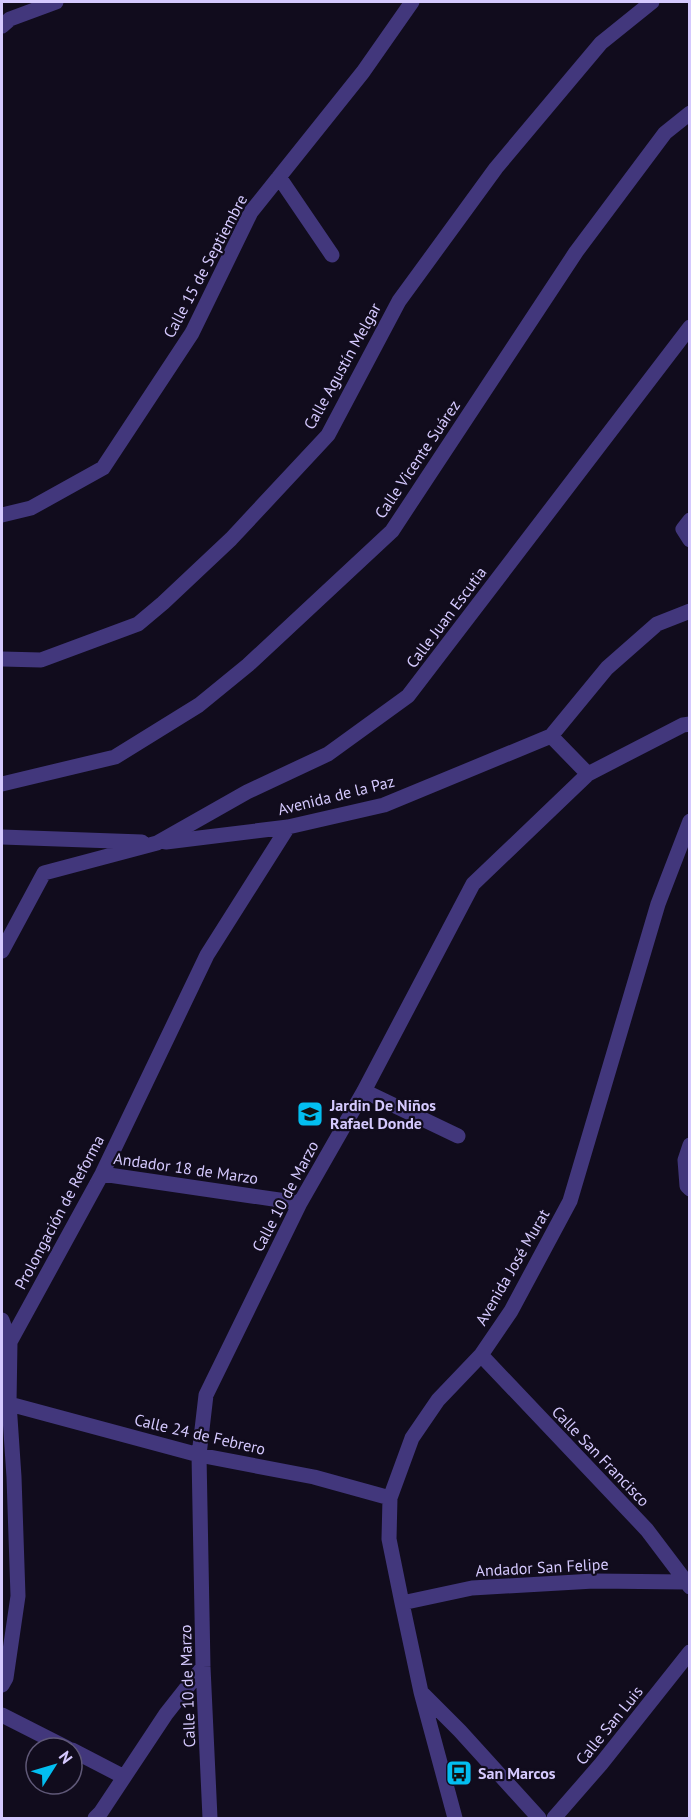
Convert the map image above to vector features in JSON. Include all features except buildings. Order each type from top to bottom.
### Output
[{"type":"street","points":[[2,26],[10,20],[56,2]]},
{"type":"street","name":"Calle 15 de Septiembre","points":[[2,515],[31,508],[103,468],[192,333],[251,212],[363,72],[412,2]]},
{"type":"street","name":"Calle Agustín Melgar","points":[[2,659],[41,660],[138,624],[231,539],[328,435],[399,301],[496,168],[601,43],[652,2]]},
{"type":"street","name":"Calle Vicente Suárez","points":[[2,784],[115,757],[199,705],[248,665],[392,531],[576,252],[665,133],[690,113]]},
{"type":"street","points":[[279,177],[332,255]]},
{"type":"street","name":"Calle Juan Escutia","points":[[157,843],[247,792],[328,754],[408,696],[690,327]]},
{"type":"street","points":[[690,520],[683,529],[690,540]]},
{"type":"street","name":"Avenida de la Paz","points":[[2,837],[157,843],[288,827],[384,804],[550,736],[607,668],[657,624],[690,611]]},
{"type":"street","name":"Calle 10 de Marzo","points":[[210,1818],[203,1667],[200,1455],[206,1395],[300,1203],[364,1091],[473,884],[588,774],[683,725],[690,724]]},
{"type":"street","points":[[550,736],[588,774]]},
{"type":"street","name":"Avenida José Murat","points":[[455,1818],[421,1692],[389,1539],[390,1498],[412,1438],[438,1400],[481,1355],[511,1311],[570,1201],[658,904],[690,821]]},
{"type":"street","name":"Prolongación de Reforma","points":[[2,1685],[6,1678],[18,1596],[14,1477],[5,1403],[10,1342],[102,1174],[207,955],[288,827]]},
{"type":"street","points":[[2,951],[44,873],[157,843]]},
{"type":"street","points":[[364,1091],[458,1136]]},
{"type":"street","points":[[690,1145],[685,1160],[687,1186],[690,1189]]},
{"type":"street","name":"Andador 18 de Marzo","points":[[102,1174],[300,1203]]},
{"type":"street","points":[[2,1320],[10,1342]]},
{"type":"street","name":"Calle San Francisco","points":[[481,1355],[646,1530],[688,1584]]},
{"type":"street","name":"Calle 24 de Febrero","points":[[5,1403],[200,1455],[314,1477],[390,1498]]},
{"type":"street","name":"Andador San Felipe","points":[[402,1603],[472,1588],[594,1581],[688,1584]]},
{"type":"street","name":"Calle San Luis","points":[[555,1818],[690,1652]]},
{"type":"street","points":[[94,1818],[101,1812],[166,1714],[203,1667]]},
{"type":"street","points":[[421,1692],[460,1731],[539,1818]]},
{"type":"street","points":[[2,1715],[44,1736]]},
{"type":"street","points":[[84,1756],[124,1777]]},
{"type":"place","name":"Jardin De Niños Rafael Donde","points":[[310,1114]]},
{"type":"place","name":"San Marcos","points":[[459,1773]]}]
